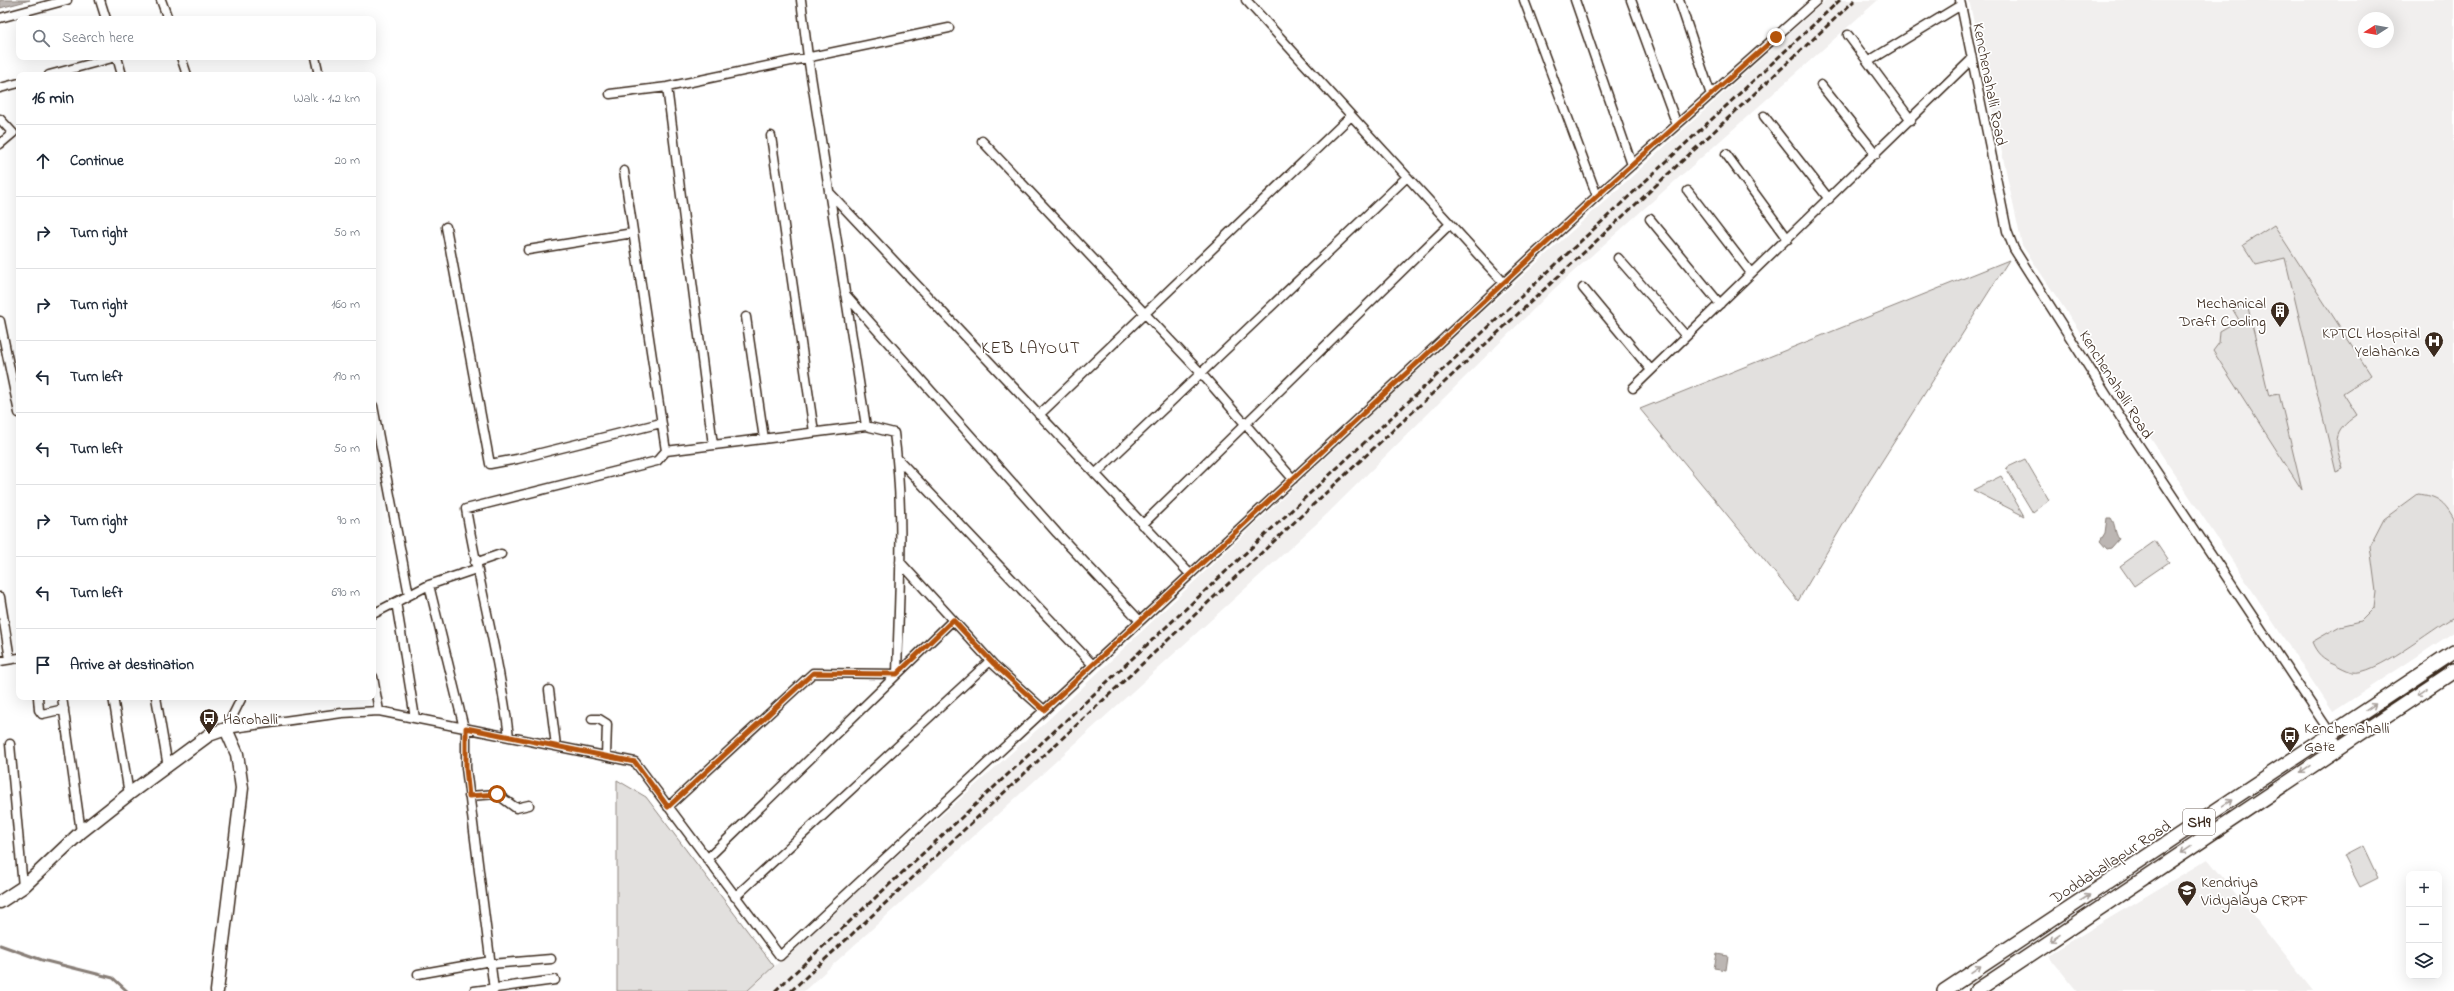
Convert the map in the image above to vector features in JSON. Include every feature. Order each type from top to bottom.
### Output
[{"type":"main road","name":"Doddaballapur Road","points":[[1944,991],[2454,652]]},
{"type":"main road","name":"Doddaballapur Road","points":[[1976,991],[2339,746],[2454,671]]},
{"type":"street","points":[[0,18],[67,0]]},
{"type":"street","points":[[100,0],[105,16]]},
{"type":"street","points":[[161,0],[167,16]]},
{"type":"street","points":[[801,0],[808,57],[866,426]]},
{"type":"street","points":[[1246,0],[1504,283]]},
{"type":"street","points":[[1524,0],[1597,196]]},
{"type":"street","points":[[1575,0],[1632,165]]},
{"type":"street","points":[[1631,0],[1677,125]]},
{"type":"street","points":[[1679,0],[1711,95]]},
{"type":"street","points":[[0,902],[23,887],[81,832],[129,794],[168,767],[209,735],[226,728],[342,713],[379,711],[635,762],[780,956],[1597,196],[1814,1]]},
{"type":"street","points":[[1869,61],[1960,3]]},
{"type":"street","name":"Kenchenahalli Road","points":[[1960,3],[2007,231],[2014,249],[2130,432],[2339,746]]},
{"type":"street","points":[[610,94],[667,87],[949,28]]},
{"type":"street","points":[[1848,35],[1869,61],[1911,120]]},
{"type":"street","points":[[1633,388],[1876,154],[1972,59]]},
{"type":"street","points":[[60,72],[106,60]]},
{"type":"street","points":[[118,60],[121,72]]},
{"type":"street","points":[[182,60],[186,72]]},
{"type":"street","points":[[316,60],[318,72]]},
{"type":"street","points":[[0,88],[16,84]]},
{"type":"street","points":[[1821,85],[1876,154]]},
{"type":"street","points":[[667,87],[713,445]]},
{"type":"street","points":[[1039,415],[1351,116]]},
{"type":"street","points":[[1764,116],[1829,199]]},
{"type":"street","points":[[0,119],[13,133],[0,144]]},
{"type":"street","points":[[770,136],[814,432]]},
{"type":"street","points":[[982,141],[1143,314],[1200,372],[1293,479]]},
{"type":"street","points":[[1726,154],[1788,239]]},
{"type":"street","points":[[624,171],[666,451]]},
{"type":"street","points":[[1095,474],[1200,372],[1407,177]]},
{"type":"street","points":[[829,192],[1190,574]]},
{"type":"street","points":[[1688,192],[1751,273]]},
{"type":"street","points":[[1650,219],[1720,304]]},
{"type":"street","points":[[1142,524],[1450,224]]},
{"type":"street","points":[[446,227],[490,464],[517,459],[661,423]]},
{"type":"street","points":[[528,250],[633,234]]},
{"type":"street","points":[[1618,258],[1686,336]]},
{"type":"street","points":[[1583,288],[1651,370]]},
{"type":"street","points":[[845,294],[1057,533],[1140,621]]},
{"type":"street","points":[[746,317],[764,439]]},
{"type":"street","points":[[0,321],[16,398]]},
{"type":"street","points":[[376,422],[409,595]]},
{"type":"street","points":[[509,737],[503,686],[476,566],[466,509],[657,461],[666,451],[866,426],[894,434],[898,458],[900,562],[897,674]]},
{"type":"street","points":[[898,458],[1093,664]]},
{"type":"street","points":[[376,612],[429,585],[501,554]]},
{"type":"street","points":[[900,562],[990,661],[1044,710]]},
{"type":"street","points":[[429,585],[465,728],[466,768],[469,796],[494,989]]},
{"type":"street","points":[[0,597],[10,659]]},
{"type":"street","points":[[396,602],[415,718]]},
{"type":"street","points":[[707,859],[953,620]]},
{"type":"street","points":[[0,661],[16,658]]},
{"type":"street","points":[[736,897],[990,661]]},
{"type":"street","points":[[668,807],[813,673],[897,674]]},
{"type":"street","points":[[549,690],[556,746]]},
{"type":"street","points":[[376,694],[379,711]]},
{"type":"street","points":[[38,700],[39,710],[42,714],[64,709]]},
{"type":"street","points":[[62,700],[81,832]]},
{"type":"street","points":[[113,700],[129,794]]},
{"type":"street","points":[[157,700],[168,767]]},
{"type":"street","points":[[226,728],[240,700]]},
{"type":"street","points":[[592,719],[600,718],[606,724],[606,756]]},
{"type":"street","points":[[218,991],[242,788],[237,754],[226,728]]},
{"type":"street","points":[[10,744],[23,887]]},
{"type":"street","points":[[469,796],[497,794],[516,808],[529,805]]},
{"type":"street","points":[[418,974],[491,963],[551,959]]},
{"type":"street","points":[[474,991],[555,980]]},
{"type":"shaded area","points":[[0,0],[30,0],[0,8]]},
{"type":"shaded area","points":[[1826,0],[1878,0],[1554,289],[1325,516],[804,991],[747,991],[1049,719],[1396,391]]},
{"type":"shaded area","points":[[1969,0],[2454,0],[2454,632],[2333,712],[2022,245]]},
{"type":"shaded area","points":[[2274,225],[2371,375],[2343,393],[2357,415],[2343,427],[2339,433],[2337,445],[2343,469],[2336,472],[2285,258],[2256,265],[2243,245]]},
{"type":"shaded area","points":[[2009,260],[1860,496],[1798,601],[1640,409]]},
{"type":"shaded area","points":[[2247,303],[2269,396],[2279,394],[2302,490],[2213,351],[2219,343],[2220,331],[2239,320],[2233,310]]},
{"type":"shaded area","points":[[2025,459],[2049,500],[2033,513],[2006,468]]},
{"type":"shaded area","points":[[2001,476],[2024,516],[1973,490]]},
{"type":"shaded area","points":[[2418,494],[2430,496],[2439,500],[2447,508],[2454,519],[2454,617],[2388,660],[2362,672],[2352,672],[2324,658],[2318,653],[2312,642],[2340,626],[2361,621],[2374,608],[2376,592],[2370,546],[2384,519]]},
{"type":"shaded area","points":[[2107,518],[2111,518],[2113,521],[2116,534],[2119,539],[2111,548],[2107,549],[2100,541],[2105,533]]},
{"type":"shaded area","points":[[2155,541],[2169,562],[2134,586],[2120,566]]},
{"type":"shaded area","points":[[617,780],[646,797],[774,966],[747,991],[617,991]]},
{"type":"shaded area","points":[[2363,846],[2378,878],[2360,887],[2344,856]]},
{"type":"shaded area","name":"Kendriya Vidyalaya CRPF","points":[[2208,859],[2313,991],[2077,991],[2048,955]]},
{"type":"shaded area","points":[[1717,954],[1728,956],[1726,970],[1714,968]]},
{"type":"waterway","points":[[0,945],[42,960],[113,978],[127,991]]},
{"type":"railway","points":[[775,991],[1840,0]]},
{"type":"railway","points":[[791,991],[1855,0]]},
{"type":"place","name":"Mechanical Draft Cooling","points":[[2280,328]]},
{"type":"place","name":"KPTCL Hospital Yelahanka","points":[[2434,358]]},
{"type":"place","name":"Harohalli","points":[[209,735]]},
{"type":"place","name":"Kenchenahalli Gate","points":[[2290,753]]},
{"type":"place","name":"Kendriya Vidyalaya CRPF","points":[[2187,907]]},
{"type":"district","name":"KEB LAYOUT","points":[[1031,347]]},
{"type":"route","points":[[497,794],[469,796],[466,768],[466,728],[635,762],[668,807],[813,673],[897,674],[953,620],[994,664],[1044,710],[1597,196],[1776,37]]}]
